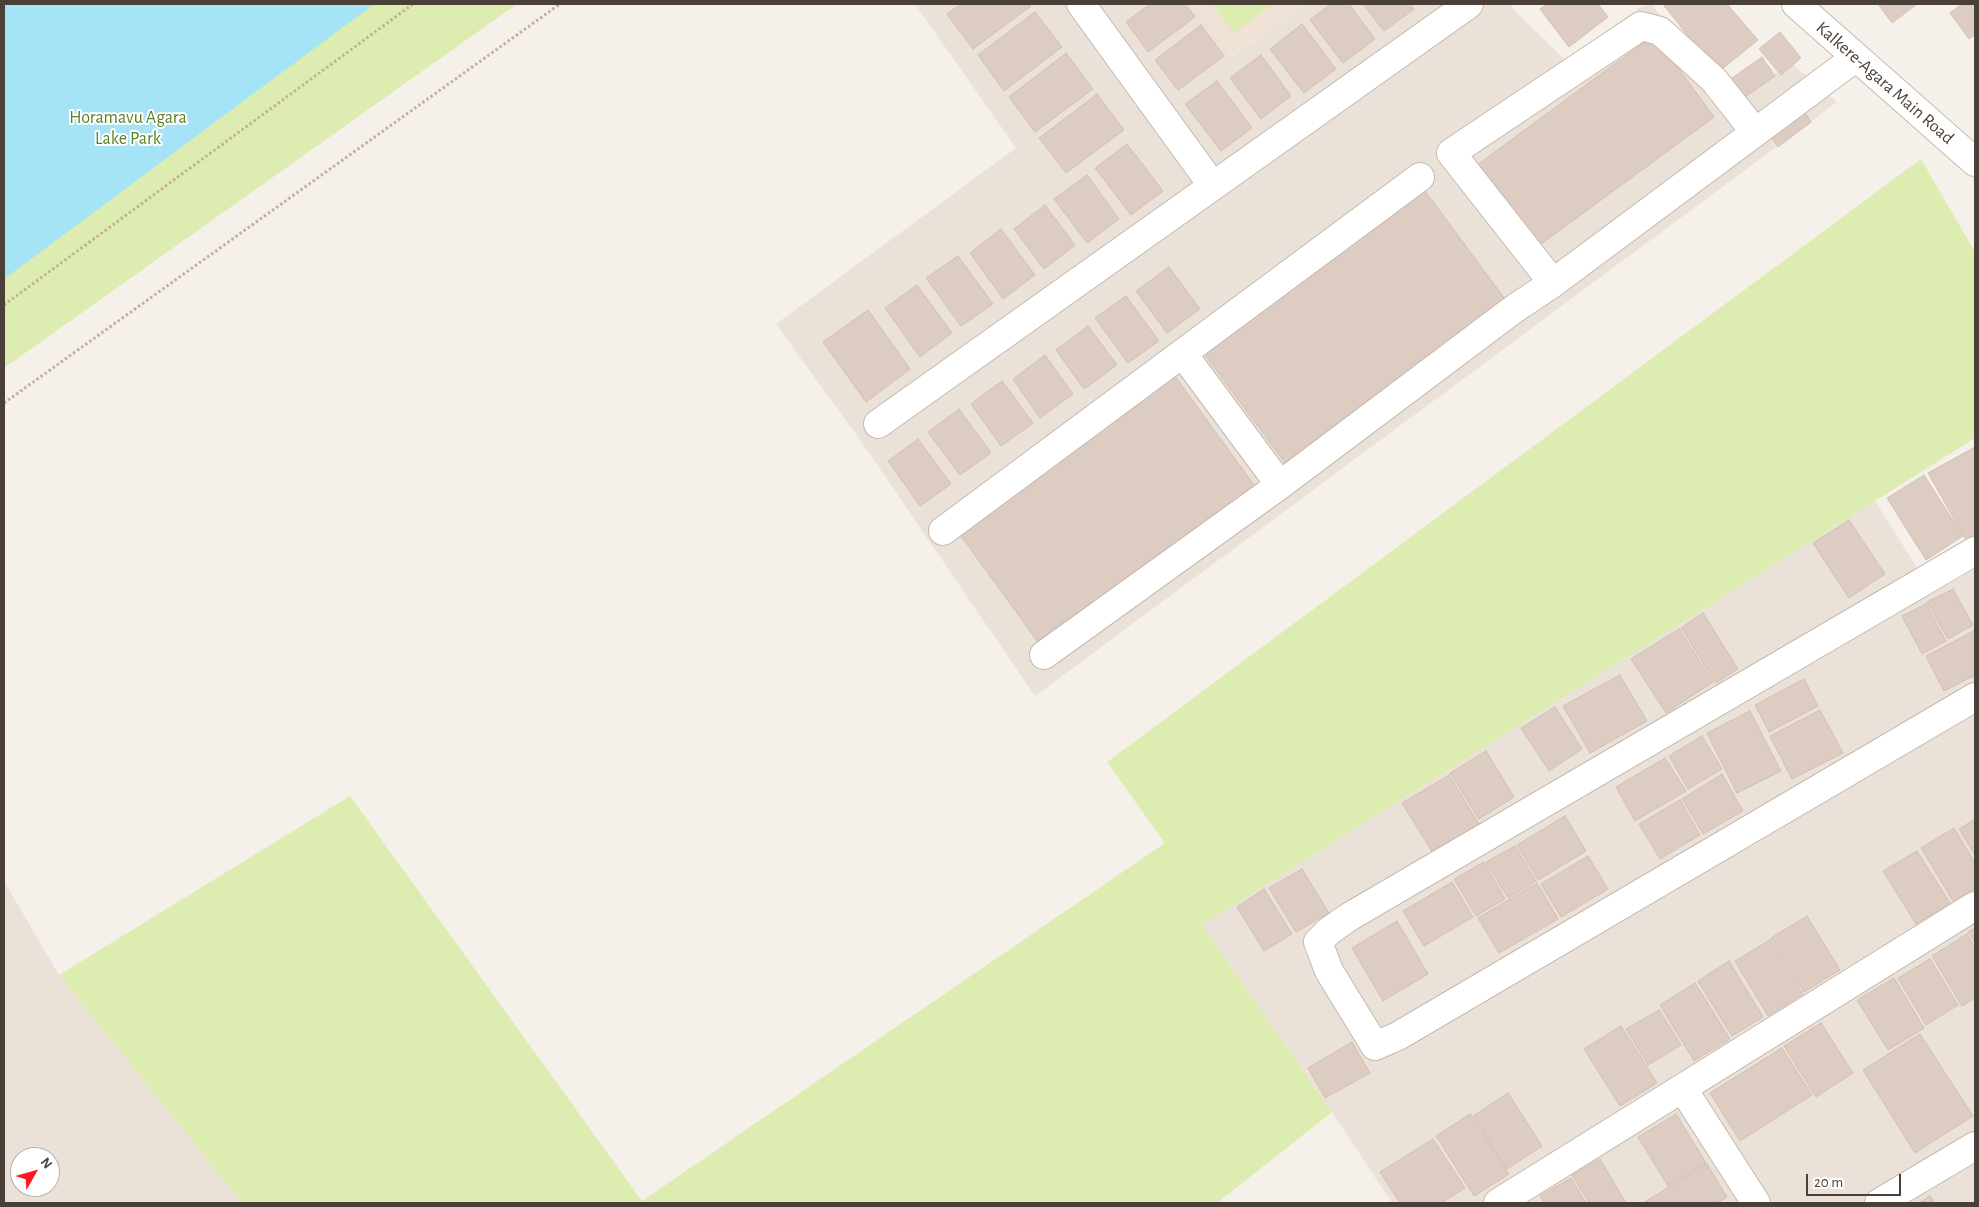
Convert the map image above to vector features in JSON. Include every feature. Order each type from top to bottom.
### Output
[{"type":"street","points":[[1081,4],[1213,186]]},
{"type":"street","points":[[878,424],[1469,4]]},
{"type":"street","name":"Kalkere-Agara Main Road","points":[[1799,5],[1855,58],[1975,162]]},
{"type":"street","points":[[1553,283],[1451,154],[1641,26],[1660,31],[1714,80],[1755,132]]},
{"type":"street","points":[[1044,655],[1280,485],[1514,309],[1553,283],[1855,58]]},
{"type":"street","points":[[943,531],[1420,177]]},
{"type":"street","points":[[1183,354],[1280,485]]},
{"type":"street","points":[[1975,552],[1350,917],[1329,931],[1318,942],[1329,970],[1368,1038],[1375,1046],[1398,1036],[1975,697]]},
{"type":"street","points":[[1498,1203],[1975,906]]},
{"type":"street","points":[[1683,1088],[1756,1203]]},
{"type":"street","points":[[1879,1203],[1975,1146]]},
{"type":"path","points":[[4,306],[414,4]]},
{"type":"path","points":[[4,404],[560,4]]},
{"type":"shaded area","points":[[915,4],[1193,4],[1231,57],[1304,4],[1515,4],[1511,7],[1566,61],[1639,8],[1651,4],[1734,103],[1790,62],[1837,102],[1035,696],[863,444],[776,324],[1016,148]]},
{"type":"shaded area","points":[[1193,4],[1304,4],[1230,57]]},
{"type":"shaded area","points":[[1875,501],[1933,593],[1975,569],[1975,1203],[1392,1203],[1332,1112],[1202,925]]},
{"type":"shaded area","points":[[4,881],[59,975],[242,1203],[4,1203]]},
{"type":"green space","name":"Horamavu Agara Lake Park","points":[[4,4],[517,4],[4,368]]},
{"type":"green space","points":[[1212,4],[1273,4],[1234,33]]},
{"type":"green space","points":[[1921,159],[1975,252],[1975,438],[1202,925],[1332,1112],[1217,1203],[643,1203],[641,1201],[638,1203],[242,1203],[59,975],[350,796],[642,1201],[1165,843],[1107,762]]},
{"type":"water","points":[[4,4],[374,4],[4,279]]},
{"type":"building","points":[[961,4],[1029,4],[1031,6],[973,49],[947,14]]},
{"type":"building","points":[[1150,4],[1185,4],[1195,17],[1148,52],[1126,22]]},
{"type":"building","points":[[1331,4],[1349,4],[1375,39],[1343,63],[1310,20]]},
{"type":"building","points":[[1363,4],[1410,4],[1414,9],[1384,31]]},
{"type":"building","points":[[1547,4],[1598,4],[1608,17],[1569,47],[1540,9]]},
{"type":"building","points":[[1663,4],[1727,4],[1758,40],[1717,73]]},
{"type":"building","points":[[1878,4],[1917,4],[1892,23]]},
{"type":"building","points":[[1962,4],[1975,4],[1975,34],[1969,39],[1950,13]]},
{"type":"building","points":[[1035,12],[1062,47],[1004,91],[978,55]]},
{"type":"building","points":[[1302,24],[1336,69],[1304,93],[1270,49]]},
{"type":"building","points":[[1201,25],[1224,56],[1178,90],[1155,60]]},
{"type":"building","points":[[1780,32],[1801,58],[1781,75],[1759,49]]},
{"type":"building","points":[[1654,35],[1714,117],[1533,250],[1473,168]]},
{"type":"building","points":[[1066,53],[1093,89],[1035,132],[1009,97]]},
{"type":"building","points":[[1261,55],[1291,96],[1261,119],[1230,78]]},
{"type":"building","points":[[1762,57],[1775,76],[1738,102],[1725,83]]},
{"type":"building","points":[[1217,81],[1252,128],[1221,151],[1185,104]]},
{"type":"building","points":[[1097,94],[1124,130],[1066,173],[1039,138]]},
{"type":"building","points":[[1804,111],[1811,122],[1778,147],[1770,135]]},
{"type":"building","points":[[1127,144],[1163,191],[1131,215],[1095,168]]},
{"type":"building","points":[[1087,175],[1119,219],[1087,243],[1054,199]]},
{"type":"building","points":[[1419,183],[1511,307],[1291,471],[1199,347]]},
{"type":"building","points":[[1045,205],[1075,245],[1044,269],[1014,229]]},
{"type":"building","points":[[1001,229],[1035,275],[1003,299],[970,253]]},
{"type":"building","points":[[958,256],[993,304],[961,326],[926,278]]},
{"type":"building","points":[[1169,267],[1200,309],[1167,333],[1136,291]]},
{"type":"building","points":[[917,285],[952,333],[920,357],[885,308]]},
{"type":"building","points":[[1126,296],[1159,341],[1128,363],[1095,318]]},
{"type":"building","points":[[868,310],[910,369],[866,402],[823,342]]},
{"type":"building","points":[[1088,326],[1117,365],[1084,389],[1056,350]]},
{"type":"building","points":[[1045,355],[1073,394],[1040,418],[1013,379]]},
{"type":"building","points":[[1172,372],[1259,492],[1043,649],[956,529]]},
{"type":"building","points":[[1002,381],[1033,423],[1001,446],[971,404]]},
{"type":"building","points":[[959,409],[991,453],[960,475],[928,432]]},
{"type":"building","points":[[918,439],[951,484],[920,506],[888,461]]},
{"type":"building","points":[[1975,447],[1975,534],[1966,540],[1928,473]]},
{"type":"building","points":[[1924,475],[1963,536],[1926,560],[1887,498]]},
{"type":"building","points":[[1849,520],[1885,574],[1849,598],[1813,543]]},
{"type":"building","points":[[1953,589],[1973,625],[1948,639],[1927,602]]},
{"type":"building","points":[[1926,604],[1946,641],[1922,654],[1902,616]]},
{"type":"building","points":[[1703,613],[1738,669],[1716,683],[1681,628]]},
{"type":"building","points":[[1679,629],[1713,682],[1666,713],[1631,659]]},
{"type":"building","points":[[1974,631],[1975,675],[1944,691],[1926,656]]},
{"type":"building","points":[[1620,675],[1647,721],[1590,753],[1563,706]]},
{"type":"building","points":[[1804,679],[1818,706],[1769,732],[1755,705]]},
{"type":"building","points":[[1555,707],[1582,749],[1549,771],[1521,728]]},
{"type":"building","points":[[1820,710],[1843,753],[1792,779],[1770,736]]},
{"type":"building","points":[[1750,711],[1781,771],[1737,793],[1707,733]]},
{"type":"building","points":[[1702,736],[1722,769],[1688,789],[1669,756]]},
{"type":"building","points":[[1486,751],[1514,797],[1479,819],[1450,773]]},
{"type":"building","points":[[1665,758],[1686,791],[1635,821],[1616,787]]},
{"type":"building","points":[[1722,774],[1743,811],[1703,834],[1682,799]]},
{"type":"building","points":[[1449,775],[1479,824],[1433,853],[1402,803]]},
{"type":"building","points":[[1680,800],[1700,835],[1660,859],[1639,824]]},
{"type":"building","points":[[1565,816],[1586,851],[1538,880],[1517,845]]},
{"type":"building","points":[[1975,819],[1975,855],[1959,829]]},
{"type":"building","points":[[1954,828],[1975,863],[1975,888],[1953,901],[1921,848]]},
{"type":"building","points":[[1515,846],[1536,881],[1508,898],[1486,862]]},
{"type":"building","points":[[1917,851],[1950,903],[1916,924],[1883,871]]},
{"type":"building","points":[[1588,856],[1608,889],[1561,917],[1541,884]]},
{"type":"building","points":[[1484,862],[1505,899],[1476,916],[1454,879]]},
{"type":"building","points":[[1302,869],[1329,913],[1296,932],[1269,888]]},
{"type":"building","points":[[1452,882],[1473,917],[1424,946],[1403,911]]},
{"type":"building","points":[[1537,883],[1558,919],[1499,953],[1478,918]]},
{"type":"building","points":[[1264,889],[1292,934],[1264,951],[1237,907]]},
{"type":"building","points":[[1807,916],[1840,970],[1804,992],[1771,938]]},
{"type":"building","points":[[1397,921],[1428,974],[1383,1001],[1352,948]]},
{"type":"building","points":[[1975,928],[1975,943],[1968,932]]},
{"type":"building","points":[[1967,934],[1975,948],[1975,998],[1962,1006],[1932,956]]},
{"type":"building","points":[[1770,940],[1803,994],[1768,1016],[1735,961]]},
{"type":"building","points":[[1930,959],[1958,1005],[1926,1025],[1898,978]]},
{"type":"building","points":[[1729,961],[1763,1017],[1732,1036],[1698,981]]},
{"type":"building","points":[[1894,978],[1924,1028],[1888,1050],[1857,1000]]},
{"type":"building","points":[[1695,983],[1730,1039],[1694,1061],[1660,1005]]},
{"type":"building","points":[[1659,1010],[1681,1045],[1648,1065],[1626,1029]]},
{"type":"building","points":[[1821,1023],[1853,1073],[1816,1097],[1784,1046]]},
{"type":"building","points":[[1621,1026],[1657,1083],[1620,1106],[1584,1049]]},
{"type":"building","points":[[1920,1034],[1973,1116],[1915,1153],[1863,1070]]},
{"type":"building","points":[[1352,1042],[1370,1073],[1325,1098],[1308,1068]]},
{"type":"building","points":[[1782,1048],[1812,1095],[1740,1141],[1710,1093]]},
{"type":"building","points":[[1508,1093],[1542,1146],[1507,1169],[1473,1116]]},
{"type":"building","points":[[1470,1114],[1509,1174],[1474,1196],[1436,1136]]},
{"type":"building","points":[[1676,1114],[1706,1163],[1668,1186],[1638,1137]]},
{"type":"building","points":[[1433,1139],[1465,1188],[1441,1203],[1400,1203],[1380,1172]]},
{"type":"building","points":[[1600,1159],[1626,1203],[1589,1203],[1572,1175]]},
{"type":"building","points":[[1707,1164],[1727,1197],[1717,1203],[1643,1203]]},
{"type":"building","points":[[1571,1178],[1586,1203],[1544,1203],[1540,1196]]},
{"type":"building","points":[[1930,1196],[1935,1203],[1919,1203]]}]
